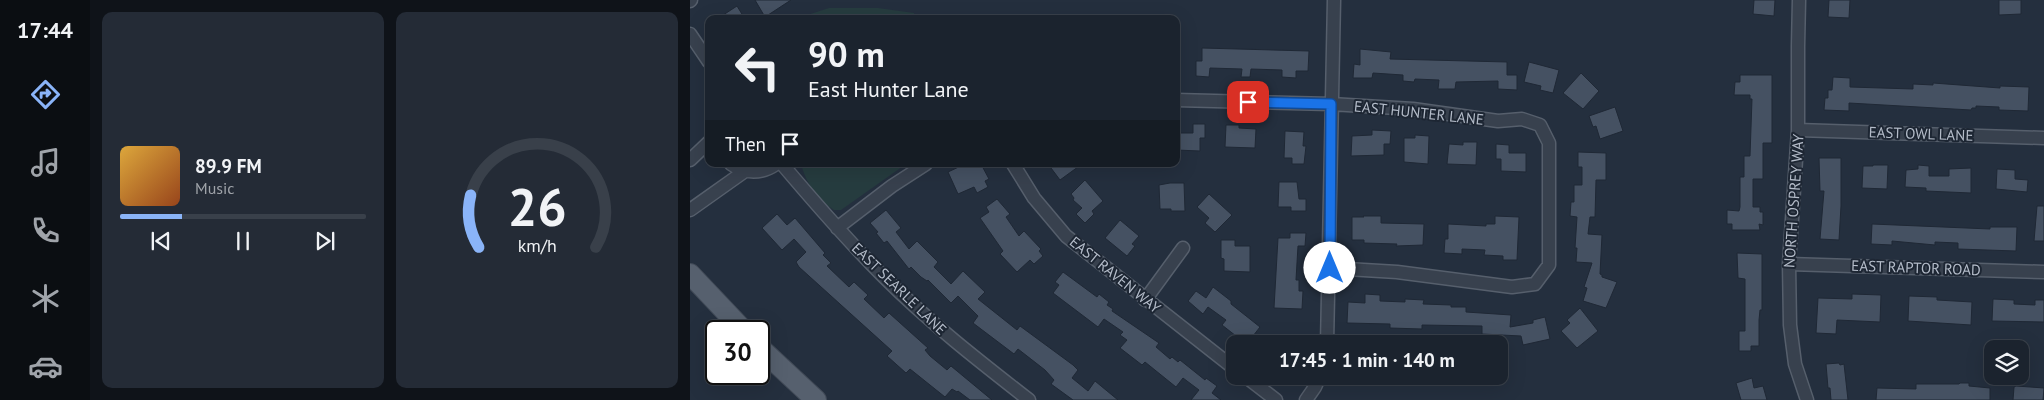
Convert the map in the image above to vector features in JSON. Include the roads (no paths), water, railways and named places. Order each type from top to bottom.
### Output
[{"type":"main road","points":[[690,274],[734,320]]},
{"type":"main road","points":[[770,357],[816,400]]},
{"type":"street","points":[[1327,335],[1334,0]]},
{"type":"street","name":"NORTH OSPREY WAY","points":[[1799,0],[1798,130],[1789,264],[1791,334],[1795,364],[1807,400]]},
{"type":"street","points":[[690,34],[705,56]]},
{"type":"street","name":"EAST HUNTER LANE","points":[[1180,100],[1331,104],[1413,109],[1498,121],[1522,119],[1540,125],[1549,143],[1549,265],[1534,284],[1512,287],[1397,272],[1330,268]]},
{"type":"street","name":"EAST OWL LANE","points":[[1798,130],[2044,138]]},
{"type":"street","points":[[690,160],[705,146]]},
{"type":"street","points":[[737,167],[745,171],[757,172],[772,167]]},
{"type":"street","name":"EAST SEARLE LANE","points":[[785,167],[837,228],[885,278],[949,337],[1029,400]]},
{"type":"street","points":[[837,228],[892,186],[921,167]]},
{"type":"street","name":"EAST RAVEN WAY","points":[[1015,167],[1034,198],[1066,236],[1226,362]]},
{"type":"street","points":[[690,210],[745,171]]},
{"type":"street","points":[[1145,300],[1183,248]]},
{"type":"street","name":"EAST RAPTOR ROAD","points":[[1789,264],[2044,272]]},
{"type":"street","points":[[1257,385],[1276,400]]},
{"type":"street","points":[[1306,400],[1317,385]]}]
